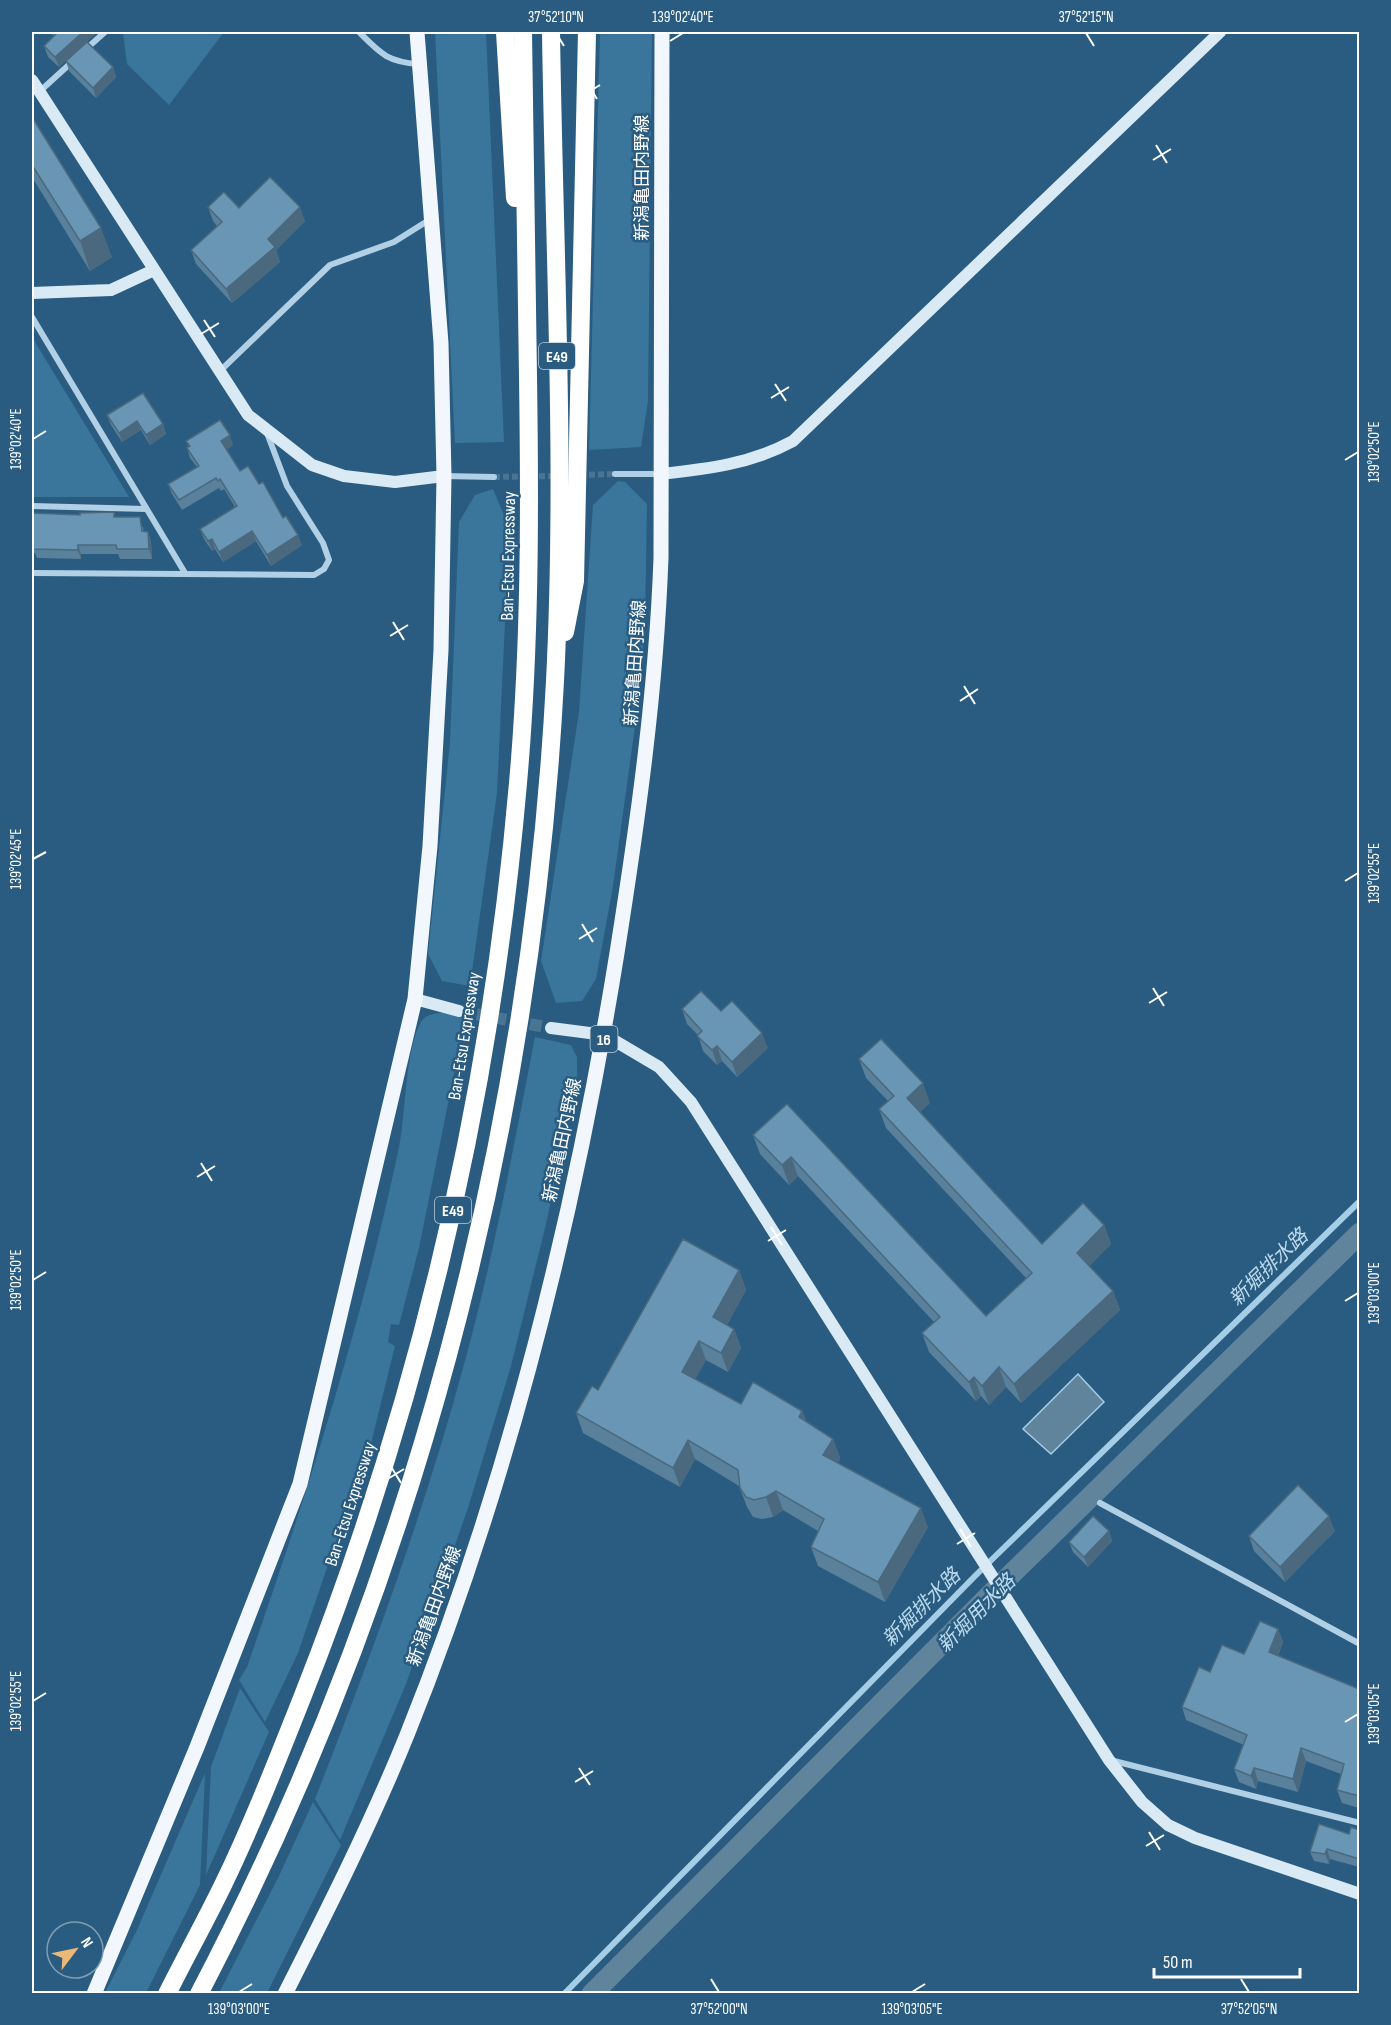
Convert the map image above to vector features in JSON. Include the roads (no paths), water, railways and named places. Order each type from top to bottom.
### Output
[{"type":"highway","points":[[505,32],[528,379]]},
{"type":"highway","name":"Ban-Etsu Expressway","points":[[167,1994],[223,1885],[269,1782],[325,1641],[370,1515],[410,1386],[450,1222],[487,1031],[507,898],[519,779],[529,584],[523,32]]},
{"type":"highway","name":"E49","points":[[199,1994],[249,1899],[351,1654],[399,1519],[443,1371],[479,1231],[518,1035],[536,892],[555,680],[559,471],[550,32]]},
{"type":"highway","points":[[555,680],[575,582],[587,32]]},
{"type":"main road","points":[[94,1994],[197,1747],[300,1484],[415,999],[430,846],[441,650],[444,476],[441,343],[417,32]]},
{"type":"main road","name":"新潟亀田内野線","points":[[285,1994],[362,1838],[406,1737],[484,1522],[543,1322],[605,1035],[643,787],[658,638],[662,32]]},
{"type":"street","points":[[39,92],[105,32]]},
{"type":"street","points":[[359,32],[382,55],[398,63],[419,64]]},
{"type":"street","points":[[615,474],[660,474],[717,468],[770,454],[793,441],[1220,32]]},
{"type":"street","points":[[32,80],[248,415],[267,432],[312,465],[344,476],[395,482],[444,476],[494,477]]},
{"type":"street","points":[[219,371],[330,265],[394,243],[432,217]]},
{"type":"street","points":[[32,293],[111,290],[154,270]]},
{"type":"street","points":[[32,316],[185,573]]},
{"type":"street","points":[[32,573],[314,575],[324,569],[329,560],[324,543],[287,486],[267,432]]},
{"type":"street","points":[[32,506],[146,509]]},
{"type":"street","points":[[415,999],[459,1011]]},
{"type":"street","points":[[551,1028],[605,1035],[659,1066],[691,1102],[1109,1760],[1142,1802],[1168,1825],[1195,1838],[1359,1894]]},
{"type":"street","points":[[1100,1503],[1359,1644]]},
{"type":"street","points":[[1109,1760],[1359,1823]]},
{"type":"waterway","name":"新堀排水路","points":[[564,1994],[976,1575],[1360,1201]]},
{"type":"waterway","name":"新堀用水路","points":[[592,1994],[986,1599],[1360,1233]]},
{"type":"tunnel","points":[[580,475],[615,474]]},
{"type":"tunnel","points":[[494,477],[558,476]]},
{"type":"tunnel","points":[[459,1011],[551,1028]]}]
